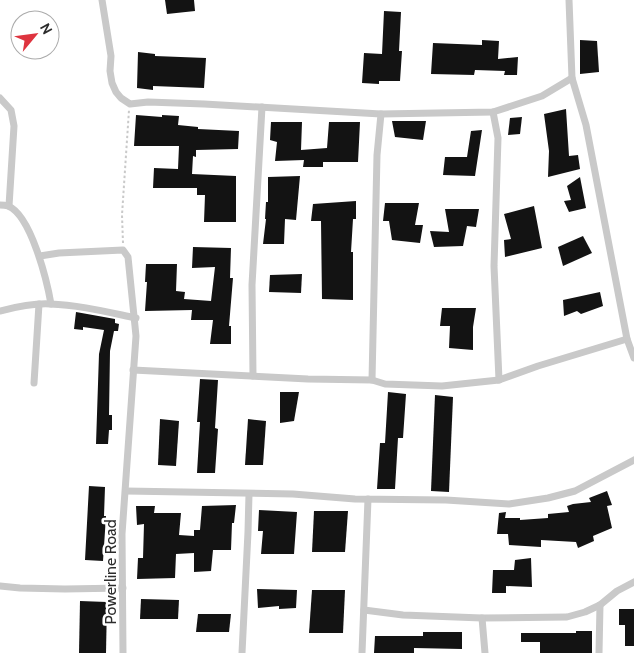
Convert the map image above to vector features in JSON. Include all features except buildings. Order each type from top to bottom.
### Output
[{"type":"street","points":[[102,0],[111,56],[110,71],[112,83],[121,98],[130,104],[178,102],[381,114],[493,112],[542,96],[572,78]]},
{"type":"street","points":[[569,0],[572,78],[588,134],[627,339],[634,358]]},
{"type":"street","points":[[0,98],[11,110],[14,126],[8,206]]},
{"type":"street","points":[[253,376],[252,284],[262,107]]},
{"type":"street","points":[[493,112],[498,138],[494,266],[499,380]]},
{"type":"street","points":[[372,380],[377,156],[381,114]]},
{"type":"street","points":[[0,205],[8,206],[18,215],[40,256],[51,304]]},
{"type":"street","points":[[40,256],[59,253],[123,250]]},
{"type":"street","name":"Powerline Road","points":[[123,250],[128,257],[136,318],[122,534],[123,653]]},
{"type":"street","points":[[0,311],[39,304],[51,304],[80,307],[136,318]]},
{"type":"street","points":[[34,383],[39,304]]},
{"type":"street","points":[[133,370],[372,380],[385,384],[442,386],[499,380],[627,339]]},
{"type":"street","points":[[126,491],[293,494],[368,499],[446,500],[509,504],[548,498],[574,491],[634,460]]},
{"type":"street","points":[[242,653],[249,494]]},
{"type":"street","points":[[362,653],[368,499]]},
{"type":"street","points":[[364,610],[403,615],[482,618],[567,617],[600,605],[617,591],[634,582]]},
{"type":"street","points":[[0,586],[65,589],[123,588]]},
{"type":"street","points":[[599,653],[600,605]]},
{"type":"street","points":[[482,618],[485,653]]},
{"type":"path","points":[[123,250],[122,215],[127,153],[127,121],[130,104]]}]
